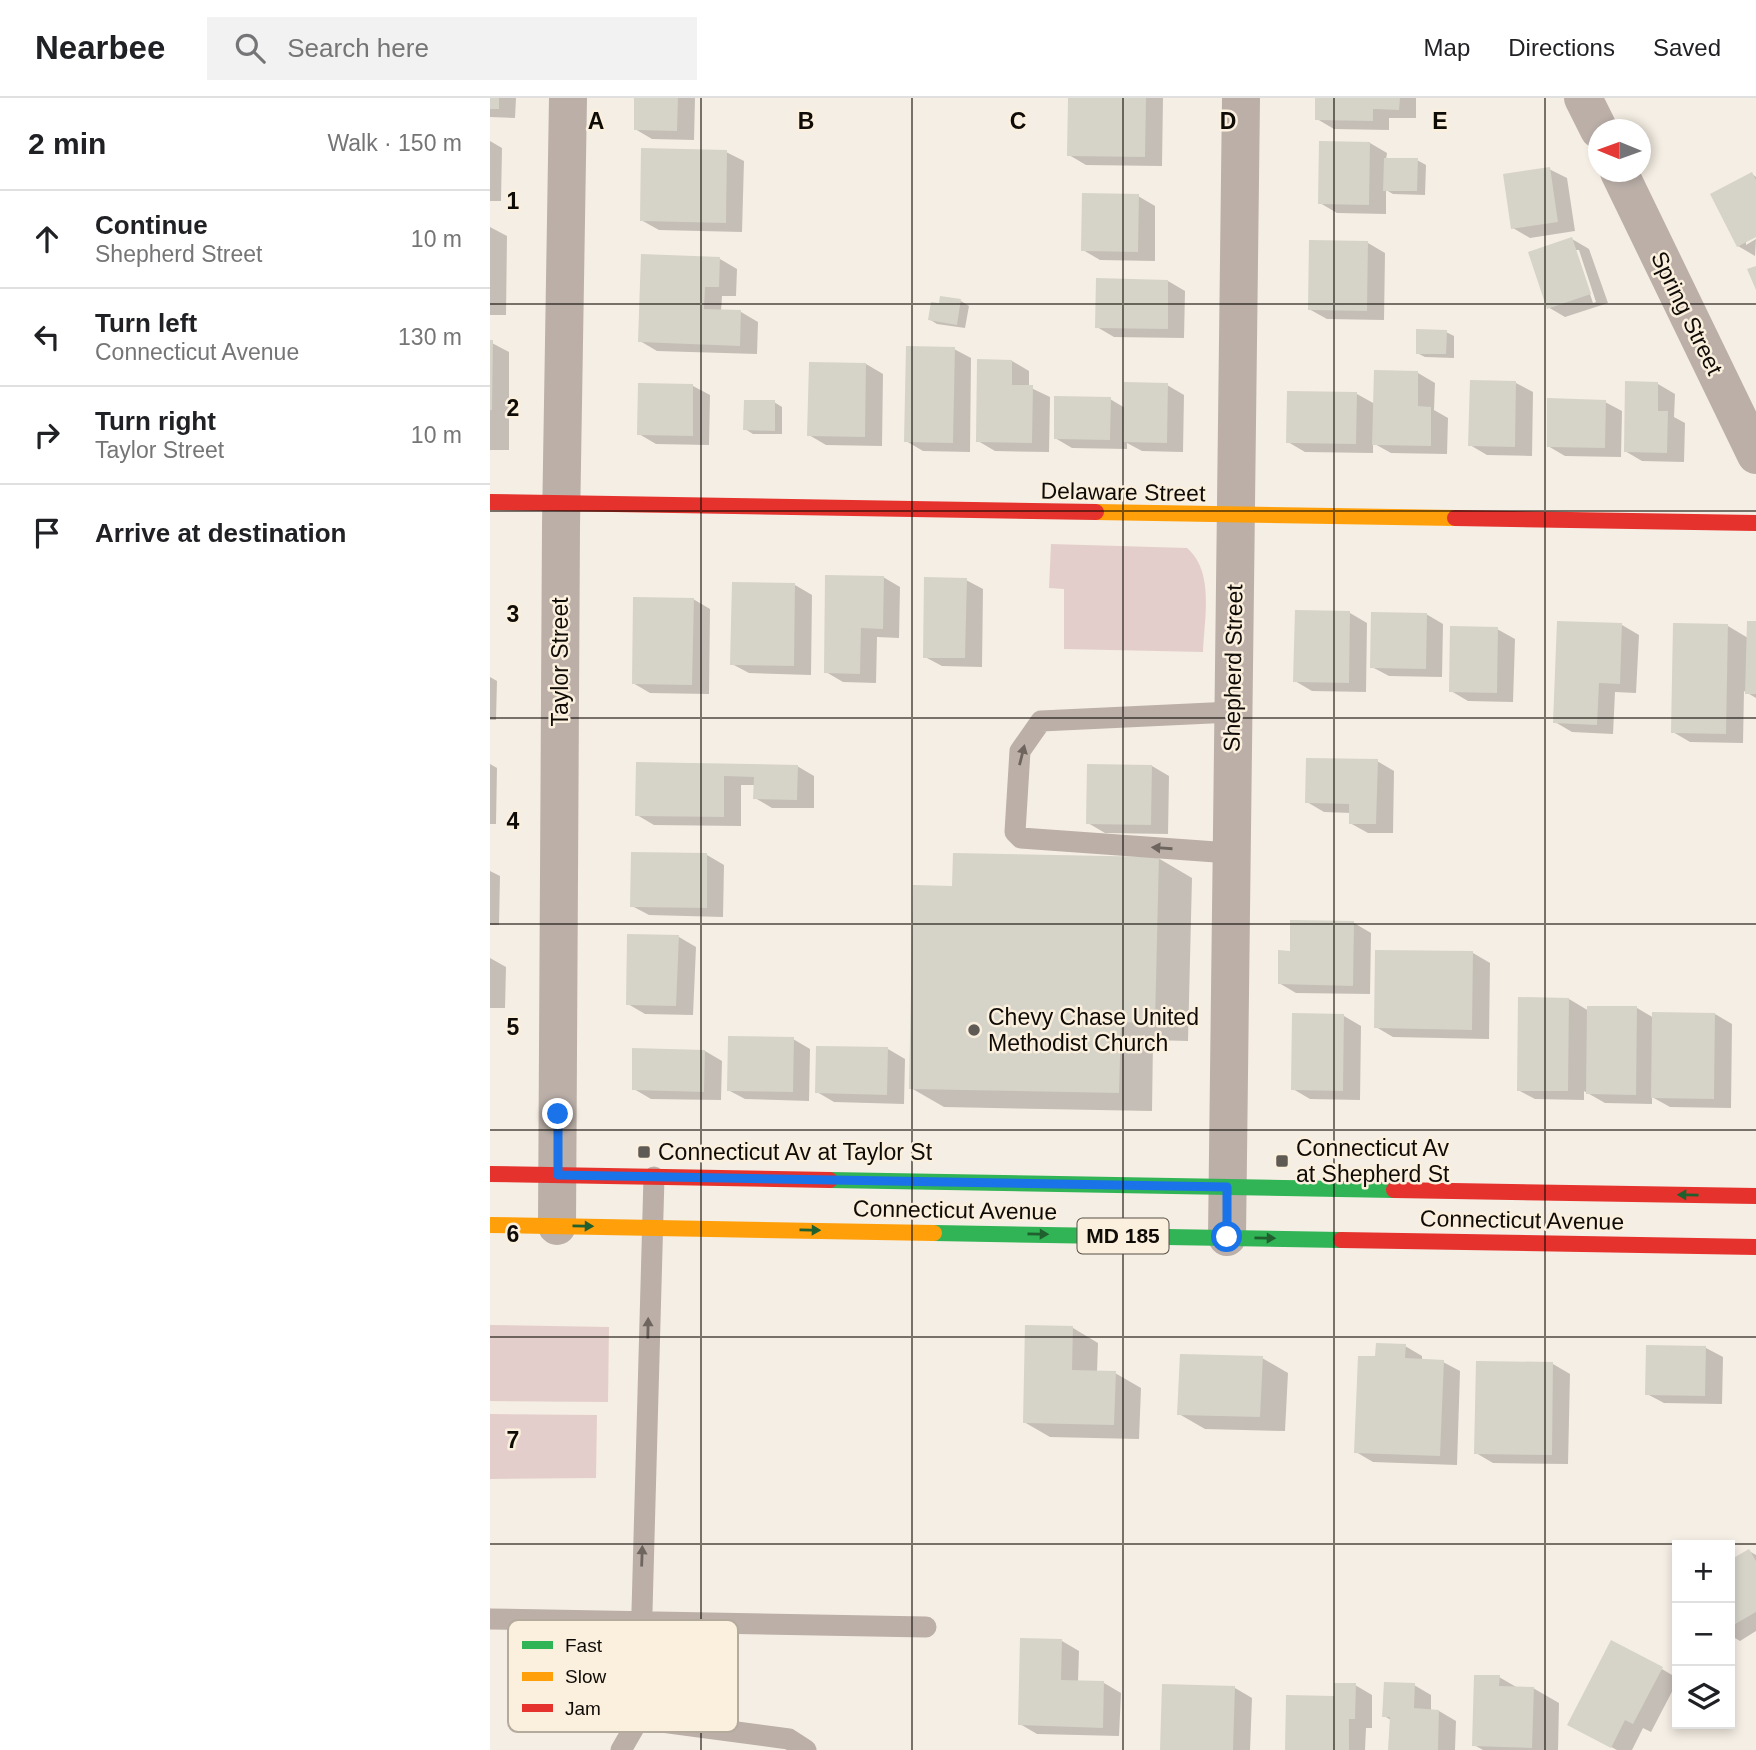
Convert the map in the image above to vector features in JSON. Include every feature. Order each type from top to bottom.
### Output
[{"type":"main road","name":"Delaware Street","points":[[490,502],[1756,523]]},
{"type":"main road","name":"Connecticut Avenue","points":[[490,1174],[1756,1196]]},
{"type":"main road","name":"Connecticut Avenue","points":[[490,1225],[1756,1247]]},
{"type":"street","name":"Taylor Street","points":[[557,1226],[561,505],[568,98]]},
{"type":"street","name":"Shepherd Street","points":[[1227,1237],[1241,98]]},
{"type":"street","points":[[1583,98],[1594,119]]},
{"type":"street","name":"Spring Street","points":[[1624,182],[1756,455]]},
{"type":"lane","points":[[1230,853],[1021,838],[1015,832],[1020,751],[1041,721],[1233,712]]},
{"type":"lane","points":[[640,1620],[654,1177]]},
{"type":"lane","points":[[490,1619],[520,1620]]},
{"type":"lane","points":[[738,1625],[926,1627]]},
{"type":"lane","points":[[621,1750],[631,1732]]},
{"type":"lane","points":[[736,1732],[789,1739],[806,1750]]},
{"type":"shaded area","points":[[1051,544],[1187,548],[1196,558],[1205,583],[1203,652],[1064,649],[1064,589],[1049,588]]},
{"type":"shaded area","points":[[490,1325],[609,1327],[608,1402],[490,1401]]},
{"type":"shaded area","points":[[490,1414],[597,1415],[596,1478],[490,1479]]},
{"type":"building","points":[[490,98],[499,98],[499,109],[490,109]]},
{"type":"building","points":[[634,98],[678,98],[677,131],[634,130]]},
{"type":"building","points":[[1068,98],[1146,98],[1145,157],[1067,156]]},
{"type":"building","points":[[1315,98],[1400,98],[1399,110],[1373,109],[1373,121],[1315,120]]},
{"type":"building","points":[[1319,141],[1370,142],[1369,205],[1318,204]]},
{"type":"building","points":[[641,148],[727,150],[726,223],[640,221]]},
{"type":"building","points":[[1384,158],[1418,158],[1417,191],[1383,191]]},
{"type":"building","points":[[1550,167],[1558,222],[1511,229],[1503,174]]},
{"type":"building","points":[[1752,172],[1756,180],[1756,237],[1737,247],[1710,194]]},
{"type":"building","points":[[1082,193],[1139,194],[1138,252],[1081,251]]},
{"type":"building","points":[[1572,237],[1591,294],[1547,309],[1528,252]]},
{"type":"building","points":[[1309,240],[1368,241],[1367,311],[1308,310]]},
{"type":"building","points":[[641,254],[720,257],[719,287],[705,287],[704,309],[741,310],[740,346],[638,342]]},
{"type":"building","points":[[1756,266],[1756,290],[1747,269]]},
{"type":"building","points":[[1096,278],[1168,280],[1168,329],[1095,328]]},
{"type":"building","points":[[940,296],[961,299],[957,325],[928,320],[931,302],[939,303]]},
{"type":"building","points":[[1416,329],[1447,330],[1446,354],[1416,354]]},
{"type":"building","points":[[490,340],[493,340],[492,410],[490,410]]},
{"type":"building","points":[[906,346],[955,347],[953,443],[904,442]]},
{"type":"building","points":[[977,359],[1012,360],[1012,385],[1033,385],[1032,443],[976,442]]},
{"type":"building","points":[[809,362],[866,363],[865,437],[807,436]]},
{"type":"building","points":[[1374,370],[1418,371],[1418,406],[1431,407],[1431,446],[1372,445]]},
{"type":"building","points":[[1470,380],[1516,381],[1515,447],[1468,446]]},
{"type":"building","points":[[1625,381],[1658,382],[1658,411],[1668,411],[1667,453],[1624,452]]},
{"type":"building","points":[[1124,382],[1168,383],[1167,443],[1123,442]]},
{"type":"building","points":[[638,383],[693,384],[693,436],[637,435]]},
{"type":"building","points":[[1287,391],[1357,392],[1356,444],[1286,443]]},
{"type":"building","points":[[1054,396],[1111,397],[1110,440],[1054,439]]},
{"type":"building","points":[[1547,398],[1606,400],[1605,448],[1547,447]]},
{"type":"building","points":[[744,400],[775,400],[775,431],[743,430]]},
{"type":"building","points":[[825,575],[884,576],[883,629],[861,628],[860,674],[824,673]]},
{"type":"building","points":[[924,577],[967,578],[965,658],[923,658]]},
{"type":"building","points":[[732,582],[795,583],[794,666],[730,665]]},
{"type":"building","points":[[633,597],[694,598],[692,685],[632,684]]},
{"type":"building","points":[[1295,610],[1350,611],[1349,683],[1293,682]]},
{"type":"building","points":[[1371,612],[1427,613],[1426,669],[1370,668]]},
{"type":"building","points":[[1557,621],[1622,623],[1620,684],[1599,683],[1597,725],[1553,723]]},
{"type":"building","points":[[1747,621],[1756,621],[1756,694],[1745,694]]},
{"type":"building","points":[[1673,623],[1728,624],[1726,734],[1671,733]]},
{"type":"building","points":[[1450,626],[1498,627],[1497,693],[1449,692]]},
{"type":"building","points":[[1306,758],[1378,759],[1376,824],[1349,824],[1349,804],[1305,803]]},
{"type":"building","points":[[636,762],[798,765],[797,800],[753,799],[754,777],[724,776],[724,817],[635,816]]},
{"type":"building","points":[[1087,764],[1152,765],[1151,825],[1086,824]]},
{"type":"building","points":[[631,852],[707,853],[707,908],[630,907]]},
{"type":"building","points":[[953,853],[1159,857],[1155,1023],[1121,1022],[1119,1093],[909,1089],[913,885],[952,886]]},
{"type":"building","points":[[1290,920],[1354,921],[1353,986],[1278,984],[1278,950],[1290,951]]},
{"type":"building","points":[[627,934],[679,935],[676,1006],[626,1005]]},
{"type":"building","points":[[1375,950],[1473,951],[1472,1030],[1374,1028]]},
{"type":"building","points":[[1518,997],[1569,998],[1568,1091],[1517,1091]]},
{"type":"building","points":[[1587,1006],[1637,1006],[1636,1095],[1586,1094]]},
{"type":"building","points":[[1652,1012],[1715,1013],[1714,1099],[1651,1098]]},
{"type":"building","points":[[1292,1013],[1344,1014],[1343,1091],[1291,1090]]},
{"type":"building","points":[[728,1036],[794,1037],[793,1092],[727,1091]]},
{"type":"building","points":[[816,1046],[888,1047],[887,1095],[815,1093]]},
{"type":"building","points":[[632,1048],[705,1050],[704,1092],[632,1090]]},
{"type":"building","points":[[1025,1325],[1073,1326],[1072,1370],[1116,1371],[1114,1425],[1023,1423]]},
{"type":"building","points":[[1376,1343],[1406,1344],[1405,1358],[1444,1360],[1440,1456],[1354,1453],[1358,1356],[1375,1356]]},
{"type":"building","points":[[1646,1345],[1706,1346],[1705,1396],[1645,1395]]},
{"type":"building","points":[[1180,1354],[1263,1356],[1260,1417],[1177,1415]]},
{"type":"building","points":[[1476,1361],[1553,1362],[1552,1455],[1474,1454]]},
{"type":"building","points":[[1749,1549],[1756,1561],[1756,1612],[1735,1624],[1735,1603],[1735,1557]]},
{"type":"building","points":[[1020,1638],[1062,1639],[1061,1680],[1104,1681],[1103,1728],[1018,1725]]},
{"type":"building","points":[[1611,1640],[1663,1667],[1633,1724],[1625,1720],[1611,1748],[1567,1725]]},
{"type":"building","points":[[1474,1675],[1500,1675],[1499,1686],[1534,1687],[1532,1748],[1472,1746]]},
{"type":"building","points":[[1384,1682],[1415,1683],[1414,1708],[1439,1710],[1438,1750],[1388,1750],[1390,1717],[1382,1717]]},
{"type":"building","points":[[1334,1683],[1356,1683],[1355,1719],[1349,1719],[1349,1750],[1285,1750],[1286,1695],[1334,1696]]},
{"type":"building","points":[[1162,1684],[1235,1686],[1233,1750],[1160,1750]]},
{"type":"traffic: fast","points":[[830,1180],[1394,1190]]},
{"type":"traffic: fast","points":[[934,1233],[1341,1240]]},
{"type":"traffic: slow","points":[[1096,512],[1455,518]]},
{"type":"traffic: slow","points":[[490,1225],[934,1233]]},
{"type":"traffic: jam","points":[[490,502],[1096,512]]},
{"type":"traffic: jam","points":[[1455,518],[1756,523]]},
{"type":"traffic: jam","points":[[490,1174],[830,1180]]},
{"type":"traffic: jam","points":[[1394,1190],[1756,1196]]},
{"type":"traffic: jam","points":[[1341,1240],[1756,1247]]},
{"type":"place","name":"Chevy Chase United Methodist Church","points":[[974,1030]]},
{"type":"place","name":"Connecticut Av at Taylor St","points":[[644,1152]]},
{"type":"place","name":"Connecticut Av at Shepherd St","points":[[1282,1161]]},
{"type":"route","points":[[558,1114],[558,1175],[1227,1187],[1227,1237]]}]
